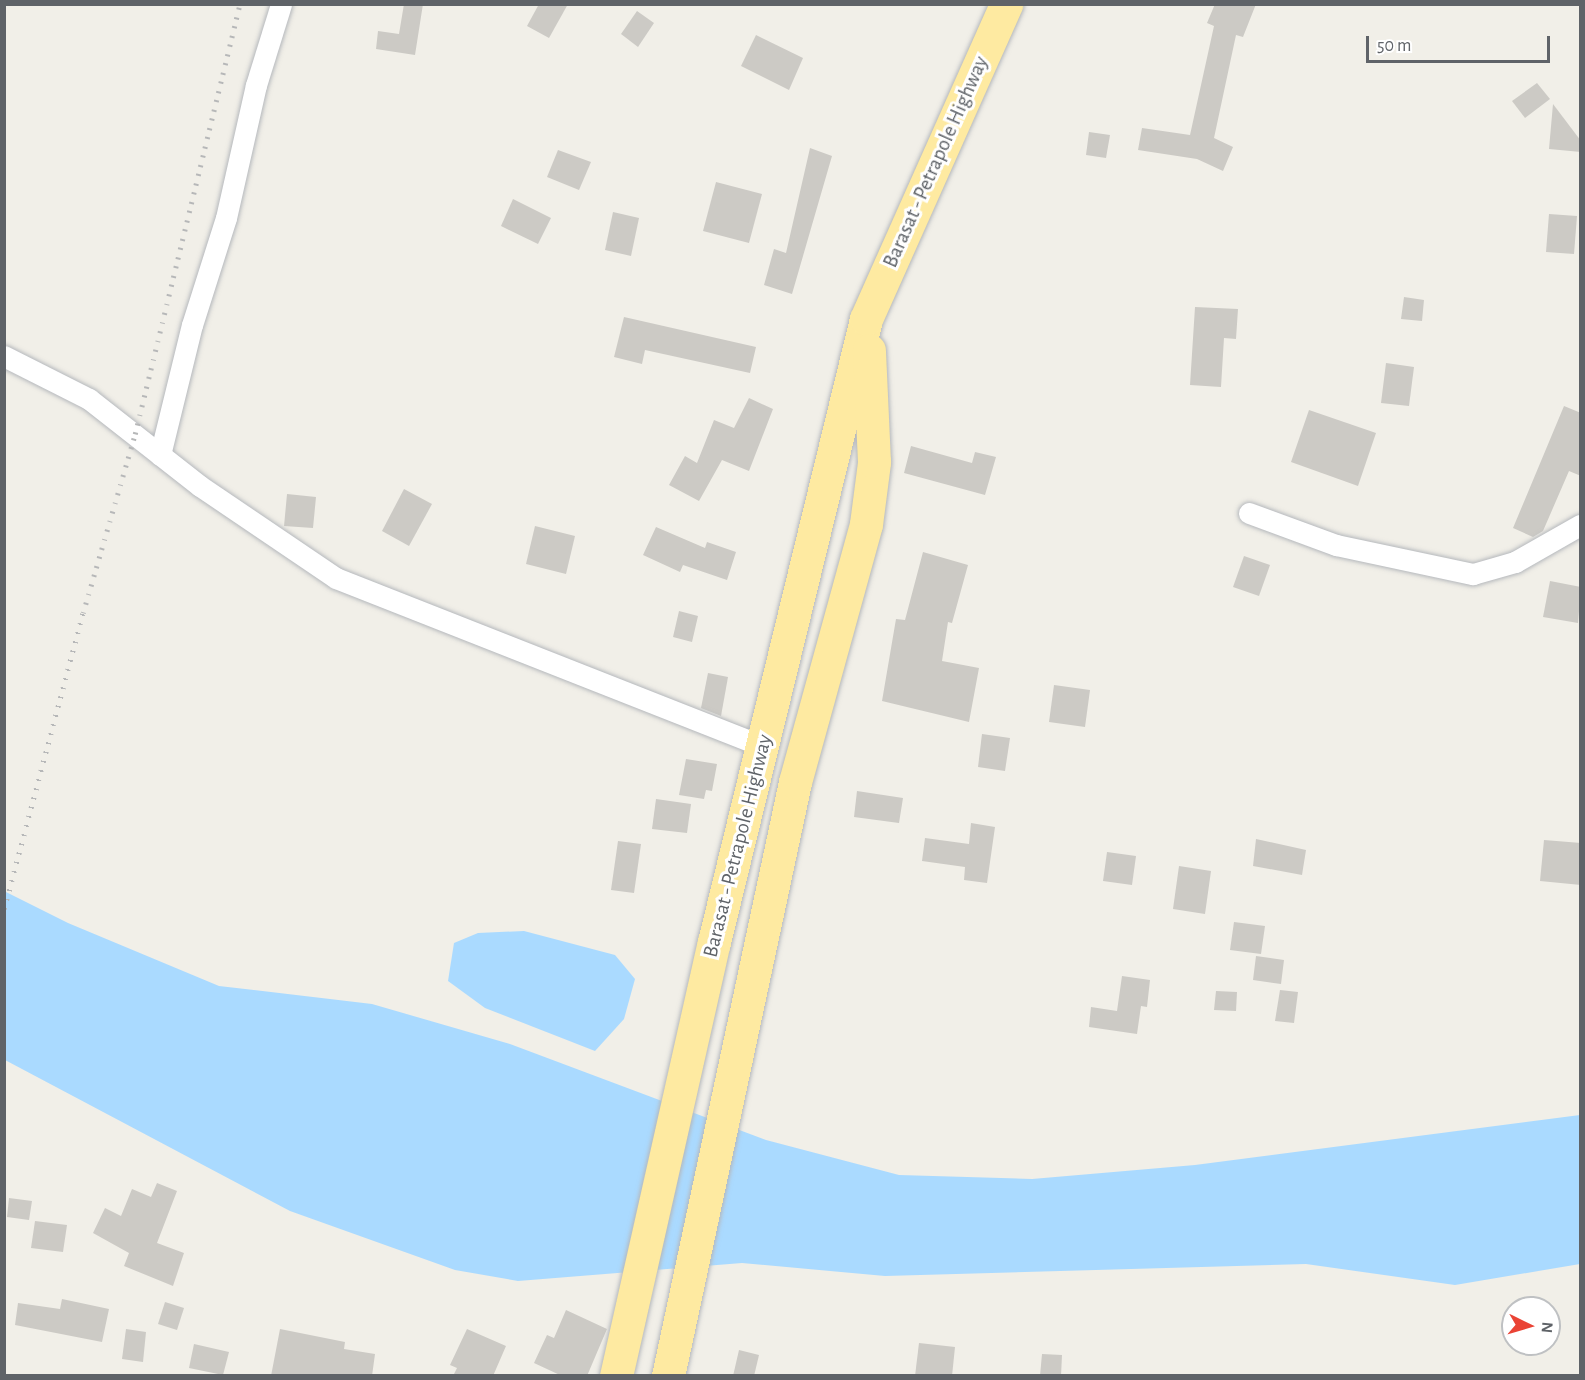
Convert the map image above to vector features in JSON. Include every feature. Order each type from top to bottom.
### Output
[{"type":"highway","name":"Barasat - Petrapole Highway","points":[[616,1376],[714,942],[866,319],[1006,4]]},
{"type":"highway","name":"Barasat - Petrapole Highway","points":[[668,1376],[756,955],[795,782],[866,524],[874,462],[866,319]]},
{"type":"street","points":[[160,455],[192,325],[226,218],[256,85],[281,4]]},
{"type":"street","points":[[4,356],[89,399],[160,455],[336,578],[762,746]]},
{"type":"street","points":[[1249,513],[1336,545],[1473,574],[1515,562],[1581,525]]},
{"type":"water","points":[[4,891],[68,923],[219,986],[372,1004],[510,1044],[766,1140],[899,1175],[1032,1179],[1195,1165],[1580,1115],[1580,1264],[1455,1285],[1306,1264],[885,1276],[742,1263],[518,1281],[455,1270],[290,1211],[5,1060]]},
{"type":"water","points":[[524,931],[615,955],[635,979],[624,1019],[595,1051],[485,1008],[448,981],[454,943],[478,933]]},
{"type":"building","points":[[404,4],[423,4],[415,55],[376,49],[378,31],[399,34]]},
{"type":"building","points":[[539,4],[568,4],[549,38],[527,26]]},
{"type":"building","points":[[1215,4],[1256,4],[1243,37],[1236,35],[1214,138],[1233,147],[1223,171],[1197,159],[1138,150],[1142,128],[1190,135],[1214,26],[1207,23]]},
{"type":"building","points":[[637,11],[654,23],[638,47],[621,34]]},
{"type":"building","points":[[756,35],[803,58],[789,90],[741,66]]},
{"type":"building","points":[[1537,83],[1550,99],[1525,118],[1512,101]]},
{"type":"building","points":[[1553,104],[1581,141],[1581,152],[1549,149]]},
{"type":"building","points":[[1089,132],[1110,135],[1106,158],[1086,155]]},
{"type":"building","points":[[810,148],[832,156],[792,294],[764,285],[774,249],[786,253]]},
{"type":"building","points":[[558,150],[591,162],[579,190],[547,177]]},
{"type":"building","points":[[716,182],[762,194],[749,243],[703,231]]},
{"type":"building","points":[[513,199],[551,218],[538,244],[501,226]]},
{"type":"building","points":[[613,212],[639,218],[631,256],[605,250]]},
{"type":"building","points":[[1549,214],[1577,216],[1574,254],[1546,252]]},
{"type":"building","points":[[1404,297],[1424,300],[1422,321],[1401,319]]},
{"type":"building","points":[[1195,307],[1238,309],[1236,339],[1224,338],[1221,387],[1190,385]]},
{"type":"building","points":[[624,317],[756,347],[750,373],[645,350],[642,364],[614,357]]},
{"type":"building","points":[[1386,363],[1414,367],[1409,406],[1381,403]]},
{"type":"building","points":[[749,398],[773,409],[749,471],[722,460],[699,501],[669,485],[685,456],[697,463],[714,420],[734,428]]},
{"type":"building","points":[[1564,406],[1581,413],[1581,476],[1569,471],[1543,531],[1533,537],[1513,528]]},
{"type":"building","points":[[1309,410],[1376,433],[1358,486],[1291,462]]},
{"type":"building","points":[[911,446],[972,463],[975,452],[996,457],[985,495],[904,473]]},
{"type":"building","points":[[404,489],[432,504],[409,546],[382,531]]},
{"type":"building","points":[[287,494],[316,497],[313,528],[284,526]]},
{"type":"building","points":[[535,526],[575,536],[566,574],[526,564]]},
{"type":"building","points":[[656,527],[705,548],[707,542],[736,552],[727,580],[683,565],[680,572],[643,555]]},
{"type":"building","points":[[923,552],[968,565],[952,623],[948,622],[942,661],[979,668],[969,722],[882,701],[896,619],[905,620]]},
{"type":"building","points":[[1244,556],[1270,565],[1259,596],[1233,587]]},
{"type":"building","points":[[1550,581],[1581,587],[1578,623],[1543,617]]},
{"type":"building","points":[[679,611],[698,616],[692,642],[673,637]]},
{"type":"building","points":[[708,673],[728,677],[721,716],[701,708]]},
{"type":"building","points":[[1054,685],[1090,690],[1085,727],[1049,722]]},
{"type":"building","points":[[982,734],[1010,738],[1005,771],[978,767]]},
{"type":"building","points":[[686,759],[717,764],[712,791],[706,790],[704,799],[679,795]]},
{"type":"building","points":[[857,791],[903,798],[899,823],[854,817]]},
{"type":"building","points":[[656,799],[691,804],[687,833],[652,829]]},
{"type":"building","points":[[971,823],[995,827],[987,883],[964,880],[965,867],[922,861],[925,838],[969,844]]},
{"type":"building","points":[[1256,839],[1306,850],[1302,875],[1253,866]]},
{"type":"building","points":[[1544,840],[1581,843],[1581,885],[1540,881]]},
{"type":"building","points":[[618,841],[641,844],[634,893],[611,890]]},
{"type":"building","points":[[1107,852],[1136,856],[1132,885],[1103,881]]},
{"type":"building","points":[[1179,866],[1211,871],[1205,914],[1173,909]]},
{"type":"building","points":[[1234,922],[1265,926],[1261,954],[1230,950]]},
{"type":"building","points":[[1256,956],[1284,960],[1281,984],[1253,980]]},
{"type":"building","points":[[1122,976],[1150,980],[1147,1007],[1141,1006],[1137,1034],[1089,1027],[1091,1007],[1117,1011]]},
{"type":"building","points":[[1280,990],[1298,992],[1294,1023],[1275,1021]]},
{"type":"building","points":[[1216,991],[1237,992],[1236,1011],[1214,1010]]},
{"type":"building","points":[[157,1183],[177,1191],[157,1243],[184,1253],[173,1286],[124,1266],[129,1253],[93,1233],[105,1208],[121,1216],[132,1189],[151,1197]]},
{"type":"building","points":[[9,1198],[32,1201],[29,1220],[7,1217]]},
{"type":"building","points":[[35,1221],[67,1225],[63,1252],[31,1248]]},
{"type":"building","points":[[62,1299],[109,1309],[102,1342],[15,1325],[18,1303],[60,1309]]},
{"type":"building","points":[[165,1302],[184,1308],[177,1330],[158,1324]]},
{"type":"building","points":[[566,1310],[607,1329],[587,1376],[562,1376],[534,1363],[547,1335],[554,1338]]},
{"type":"building","points":[[126,1329],[146,1332],[143,1362],[122,1359]]},
{"type":"building","points":[[280,1329],[345,1342],[344,1349],[375,1354],[372,1376],[271,1376]]},
{"type":"building","points":[[467,1329],[506,1346],[493,1376],[453,1376],[457,1368],[450,1365]]},
{"type":"building","points":[[919,1343],[955,1347],[952,1376],[915,1376]]},
{"type":"building","points":[[194,1344],[229,1352],[223,1375],[189,1368]]},
{"type":"building","points":[[739,1350],[759,1355],[754,1376],[733,1376]]},
{"type":"building","points":[[1042,1354],[1062,1355],[1061,1376],[1040,1376]]},
{"type":"railway","points":[[4,909],[83,613],[135,434],[240,4]]}]
